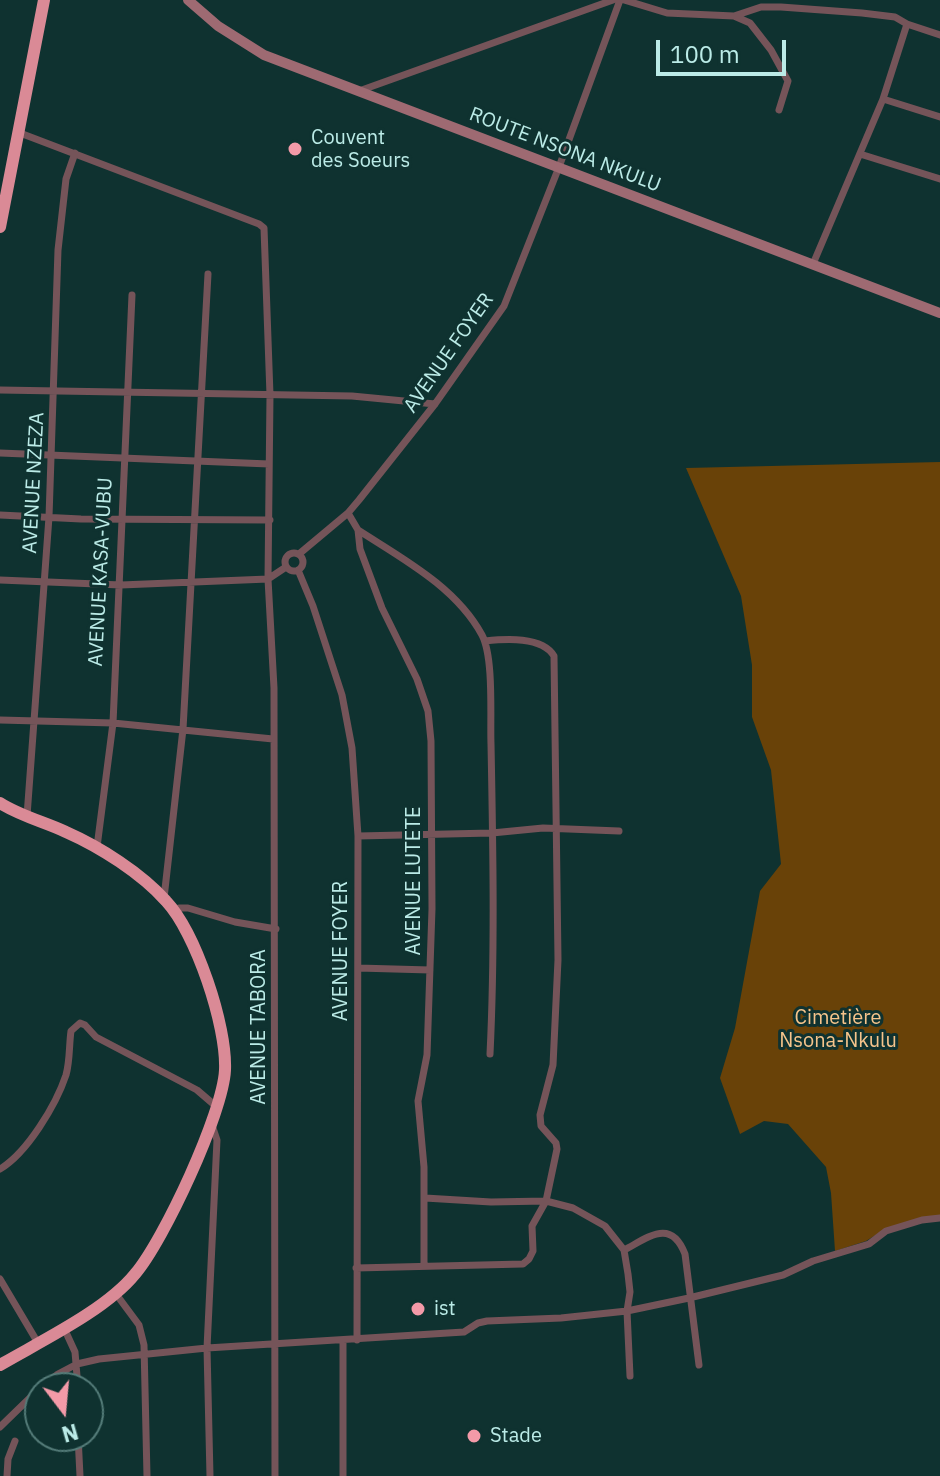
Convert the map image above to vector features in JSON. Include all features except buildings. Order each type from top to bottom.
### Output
[{"type":"highway","points":[[0,227],[44,0]]},
{"type":"highway","points":[[0,1365],[116,1294],[135,1275],[151,1252],[181,1193],[218,1108],[226,1068],[221,1028],[191,941],[164,898],[97,849],[69,833],[2,805]]},
{"type":"street","name":"ROUTE NSONA NKULU","points":[[188,0],[218,26],[264,55],[940,313]]},
{"type":"street","points":[[358,91],[613,0]]},
{"type":"street","points":[[622,0],[667,13],[734,16],[761,7],[781,7],[895,17],[940,35]]},
{"type":"street","name":"AVENUE FOYER","points":[[299,554],[348,513],[435,404],[504,306],[622,0]]},
{"type":"street","points":[[734,16],[750,23],[760,33],[783,69],[788,81],[779,110]]},
{"type":"street","points":[[813,264],[883,99],[907,24]]},
{"type":"street","points":[[883,99],[940,117]]},
{"type":"street","points":[[20,133],[75,153]]},
{"type":"street","name":"AVENUE TABORA","points":[[75,153],[259,224],[265,231],[270,395],[268,579],[274,688],[276,929],[275,1476]]},
{"type":"street","name":"AVENUE NZEZA","points":[[27,816],[49,517],[59,237],[66,179],[75,153]]},
{"type":"street","points":[[860,154],[940,179]]},
{"type":"street","points":[[164,898],[183,729],[208,274]]},
{"type":"street","name":"AVENUE KASA-VUBU","points":[[97,849],[113,723],[132,295]]},
{"type":"street","points":[[0,390],[352,396],[435,404]]},
{"type":"street","points":[[0,453],[269,464]]},
{"type":"street","name":"AVENUE LUTETE","points":[[348,513],[358,530],[360,549],[382,608],[417,679],[428,711],[431,741],[430,970],[427,1055],[418,1101],[425,1198],[424,1266]]},
{"type":"street","points":[[0,515],[270,520]]},
{"type":"street","points":[[358,530],[418,568],[454,597],[485,641],[490,687],[494,899],[490,1054]]},
{"type":"street","points":[[292,552],[299,554],[303,562],[298,570],[292,571],[286,567],[284,561],[287,555],[292,552]]},
{"type":"street","points":[[0,580],[121,585],[190,584],[268,579],[286,567]]},
{"type":"street","name":"AVENUE FOYER","points":[[298,570],[342,695],[352,748],[358,836],[357,1340]]},
{"type":"street","points":[[356,1268],[523,1264],[533,1251],[532,1226],[546,1201],[557,1149],[556,1143],[541,1126],[540,1115],[553,1065],[558,960],[554,656],[550,649],[536,643],[485,641]]},
{"type":"street","points":[[0,720],[113,723],[273,739]]},
{"type":"street","points":[[358,836],[430,836],[543,828],[619,831]]},
{"type":"street","points":[[175,912],[179,908],[188,908],[231,922],[276,929]]},
{"type":"street","points":[[358,968],[430,970]]},
{"type":"street","points":[[0,1169],[24,1147],[57,1097],[67,1072],[71,1031],[80,1023],[96,1037],[197,1090],[218,1108]]},
{"type":"street","points":[[210,1476],[207,1348],[217,1140],[211,1123]]},
{"type":"street","points":[[425,1198],[546,1201],[573,1208],[605,1226],[624,1250],[630,1292],[627,1311],[630,1376]]},
{"type":"street","points":[[0,1427],[38,1390],[77,1364],[207,1348],[464,1332],[487,1321],[627,1311],[783,1275],[857,1245],[869,1244],[886,1231],[940,1218]]},
{"type":"street","points":[[624,1250],[660,1232],[673,1235],[685,1254],[699,1365]]},
{"type":"street","points":[[0,1279],[38,1343]]},
{"type":"street","points":[[116,1294],[139,1325],[145,1355],[147,1476]]},
{"type":"street","points":[[64,1328],[77,1372]]},
{"type":"street","points":[[343,1341],[343,1476]]},
{"type":"street","points":[[7,1476],[8,1459],[15,1441]]},
{"type":"street","points":[[79,1452],[80,1476]]},
{"type":"green space","name":"Cimetière Nsona-Nkulu","points":[[940,462],[940,1215],[887,1228],[866,1241],[835,1251],[826,1167],[788,1124],[764,1121],[740,1134],[720,1078],[735,1028],[760,891],[781,864],[771,770],[752,717],[752,665],[741,596],[686,468]]},
{"type":"place","name":"Couvent des Soeurs","points":[[295,149]]},
{"type":"place","name":"ist","points":[[418,1309]]},
{"type":"place","name":"Stade","points":[[474,1436]]}]
